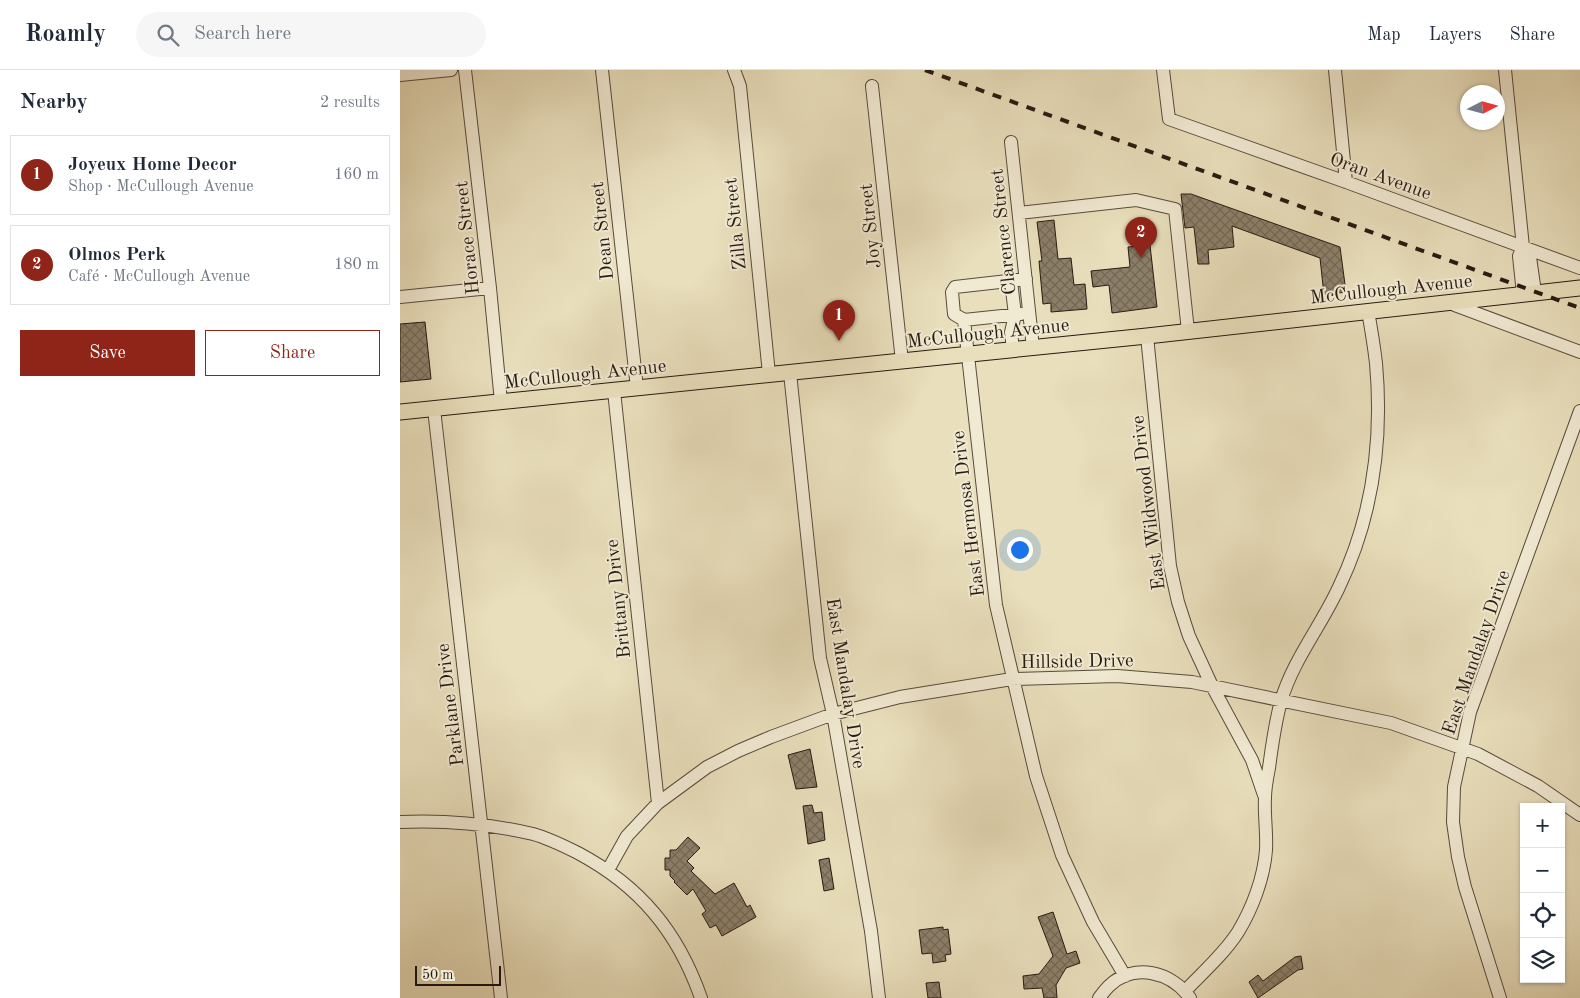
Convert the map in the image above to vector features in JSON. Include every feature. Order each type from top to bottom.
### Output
[{"type":"main road","name":"McCullough Avenue","points":[[400,412],[1188,332],[1580,288]]},
{"type":"street","points":[[400,75],[451,70]]},
{"type":"street","name":"Horace Street","points":[[465,70],[501,402]]},
{"type":"street","name":"Dean Street","points":[[602,70],[637,388]]},
{"type":"street","name":"Zilla Street","points":[[734,70],[740,86],[769,374]]},
{"type":"street","name":"Oran Avenue","points":[[1163,70],[1169,119],[1580,268]]},
{"type":"street","points":[[1335,70],[1346,182]]},
{"type":"street","points":[[1505,70],[1523,247],[1519,256],[1529,293]]},
{"type":"street","name":"Joy Street","points":[[872,86],[902,361]]},
{"type":"street","name":"Clarence Street","points":[[1011,142],[1033,348]]},
{"type":"street","points":[[1019,213],[1136,200],[1175,209],[1188,332]]},
{"type":"street","points":[[1026,279],[955,287],[952,292],[954,314],[964,320],[1030,313]]},
{"type":"street","points":[[1011,281],[1015,315],[1012,332],[1013,350]]},
{"type":"street","points":[[400,296],[490,288]]},
{"type":"street","points":[[1448,302],[1580,352]]},
{"type":"street","name":"East Wildwood Drive","points":[[1188,994],[1238,932],[1258,889],[1266,852],[1265,797],[1274,729],[1282,700],[1300,657],[1340,586],[1358,538],[1372,490],[1379,411],[1376,362],[1368,311]]},
{"type":"street","name":"East Hermosa Drive","points":[[964,320],[996,605],[1012,680],[1036,776],[1062,855],[1093,922],[1125,976]]},
{"type":"street","name":"East Wildwood Drive","points":[[1146,336],[1170,566],[1178,602],[1189,636],[1212,686],[1252,760],[1265,797]]},
{"type":"street","name":"East Mandalay Drive","points":[[790,372],[820,658],[833,714],[871,931],[879,998]]},
{"type":"street","name":"Brittany Drive","points":[[614,390],[658,803]]},
{"type":"street","name":"Parklane Drive","points":[[434,409],[501,998]]},
{"type":"street","name":"East Mandalay Drive","points":[[1500,998],[1465,887],[1458,857],[1453,822],[1454,787],[1470,712],[1580,411]]},
{"type":"street","name":"Hillside Drive","points":[[608,870],[627,836],[658,803],[707,767],[730,755],[771,737],[833,714],[900,697],[1012,680],[1117,676],[1212,686],[1391,723],[1478,754],[1538,786],[1580,815]]},
{"type":"street","points":[[400,822],[427,821],[482,826],[534,834],[566,847],[608,870],[629,887],[652,910],[674,941],[701,998]]},
{"type":"street","points":[[1099,998],[1110,985],[1125,976],[1138,972],[1151,972],[1169,978],[1188,994]]},
{"type":"building","points":[[1181,194],[1191,194],[1340,247],[1346,292],[1324,295],[1320,258],[1232,226],[1234,247],[1208,250],[1209,264],[1198,264],[1194,227],[1185,228]]},
{"type":"building","points":[[1054,220],[1058,259],[1071,258],[1074,285],[1085,284],[1087,309],[1051,312],[1051,303],[1043,304],[1039,261],[1042,261],[1037,222]]},
{"type":"building","points":[[1150,245],[1157,307],[1112,313],[1109,285],[1093,287],[1091,271],[1130,267],[1128,247]]},
{"type":"building","points":[[425,322],[431,379],[400,382],[400,324]]},
{"type":"building","points":[[810,749],[817,787],[796,789],[788,755]]},
{"type":"building","points":[[812,805],[814,813],[822,812],[825,840],[808,844],[803,806]]},
{"type":"building","points":[[688,837],[700,848],[687,861],[694,868],[691,871],[715,894],[734,883],[747,907],[750,905],[756,917],[722,936],[716,925],[710,928],[702,914],[706,911],[693,889],[687,895],[674,882],[670,876],[670,870],[665,870],[665,858],[670,858],[670,850],[676,850]]},
{"type":"building","points":[[829,858],[834,889],[824,891],[819,860]]},
{"type":"building","points":[[1053,912],[1067,954],[1076,951],[1080,963],[1066,968],[1056,985],[1057,998],[1044,998],[1042,988],[1024,989],[1023,976],[1039,974],[1053,956],[1038,917]]},
{"type":"building","points":[[943,927],[943,930],[948,929],[951,954],[945,955],[946,961],[933,963],[932,953],[922,954],[919,930]]},
{"type":"building","points":[[1301,956],[1303,969],[1298,970],[1258,998],[1249,982],[1258,975],[1263,981],[1295,957]]},
{"type":"building","points":[[939,982],[941,998],[928,998],[926,983]]},
{"type":"railway","points":[[925,70],[1580,308]]},
{"type":"place","name":"Olmos Perk","points":[[1141,258]]},
{"type":"place","name":"Joyeux Home Decor","points":[[839,341]]}]
